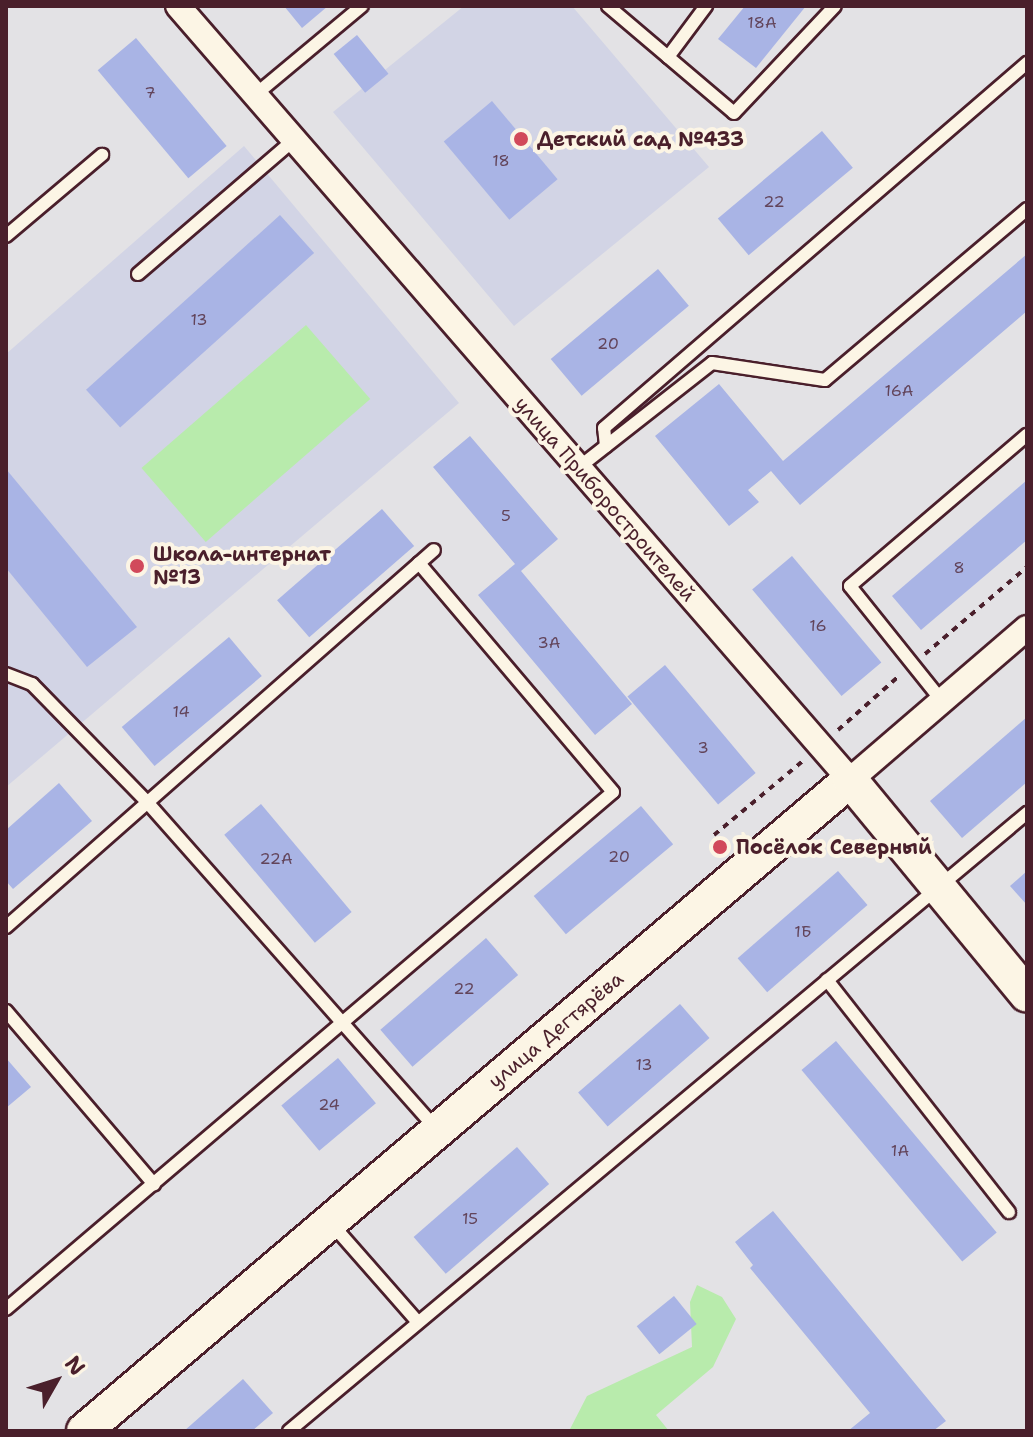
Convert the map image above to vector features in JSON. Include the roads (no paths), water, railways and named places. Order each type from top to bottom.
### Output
[{"type":"street","name":"улица Приборостроителей","points":[[178,6],[850,780],[1027,995]]},
{"type":"street","name":"улица Дегтярёва","points":[[84,1431],[1027,628]]},
{"type":"lane","points":[[255,95],[362,6]]},
{"type":"lane","points":[[608,6],[734,113],[835,6]]},
{"type":"lane","points":[[668,57],[706,6]]},
{"type":"lane","points":[[606,446],[604,428],[1027,63]]},
{"type":"lane","points":[[138,274],[294,140]]},
{"type":"lane","points":[[6,236],[102,155]]},
{"type":"lane","points":[[578,468],[712,363],[825,380],[1027,209]]},
{"type":"lane","points":[[942,701],[850,586],[1027,435]]},
{"type":"lane","points":[[6,927],[434,550]]},
{"type":"lane","points":[[6,1309],[344,1025],[613,792],[419,563]]},
{"type":"lane","points":[[6,674],[32,684],[147,802],[438,1131]]},
{"type":"lane","points":[[289,1431],[1026,815]]},
{"type":"lane","points":[[827,980],[1009,1212]]},
{"type":"lane","points":[[6,1011],[154,1184]]},
{"type":"lane","points":[[330,1222],[418,1322]]},
{"type":"place","name":"Детский сад №433","points":[[521,139]]},
{"type":"place","name":"Школа-интернат №13","points":[[137,566]]},
{"type":"place","name":"Посёлок Северный","points":[[720,847]]}]
